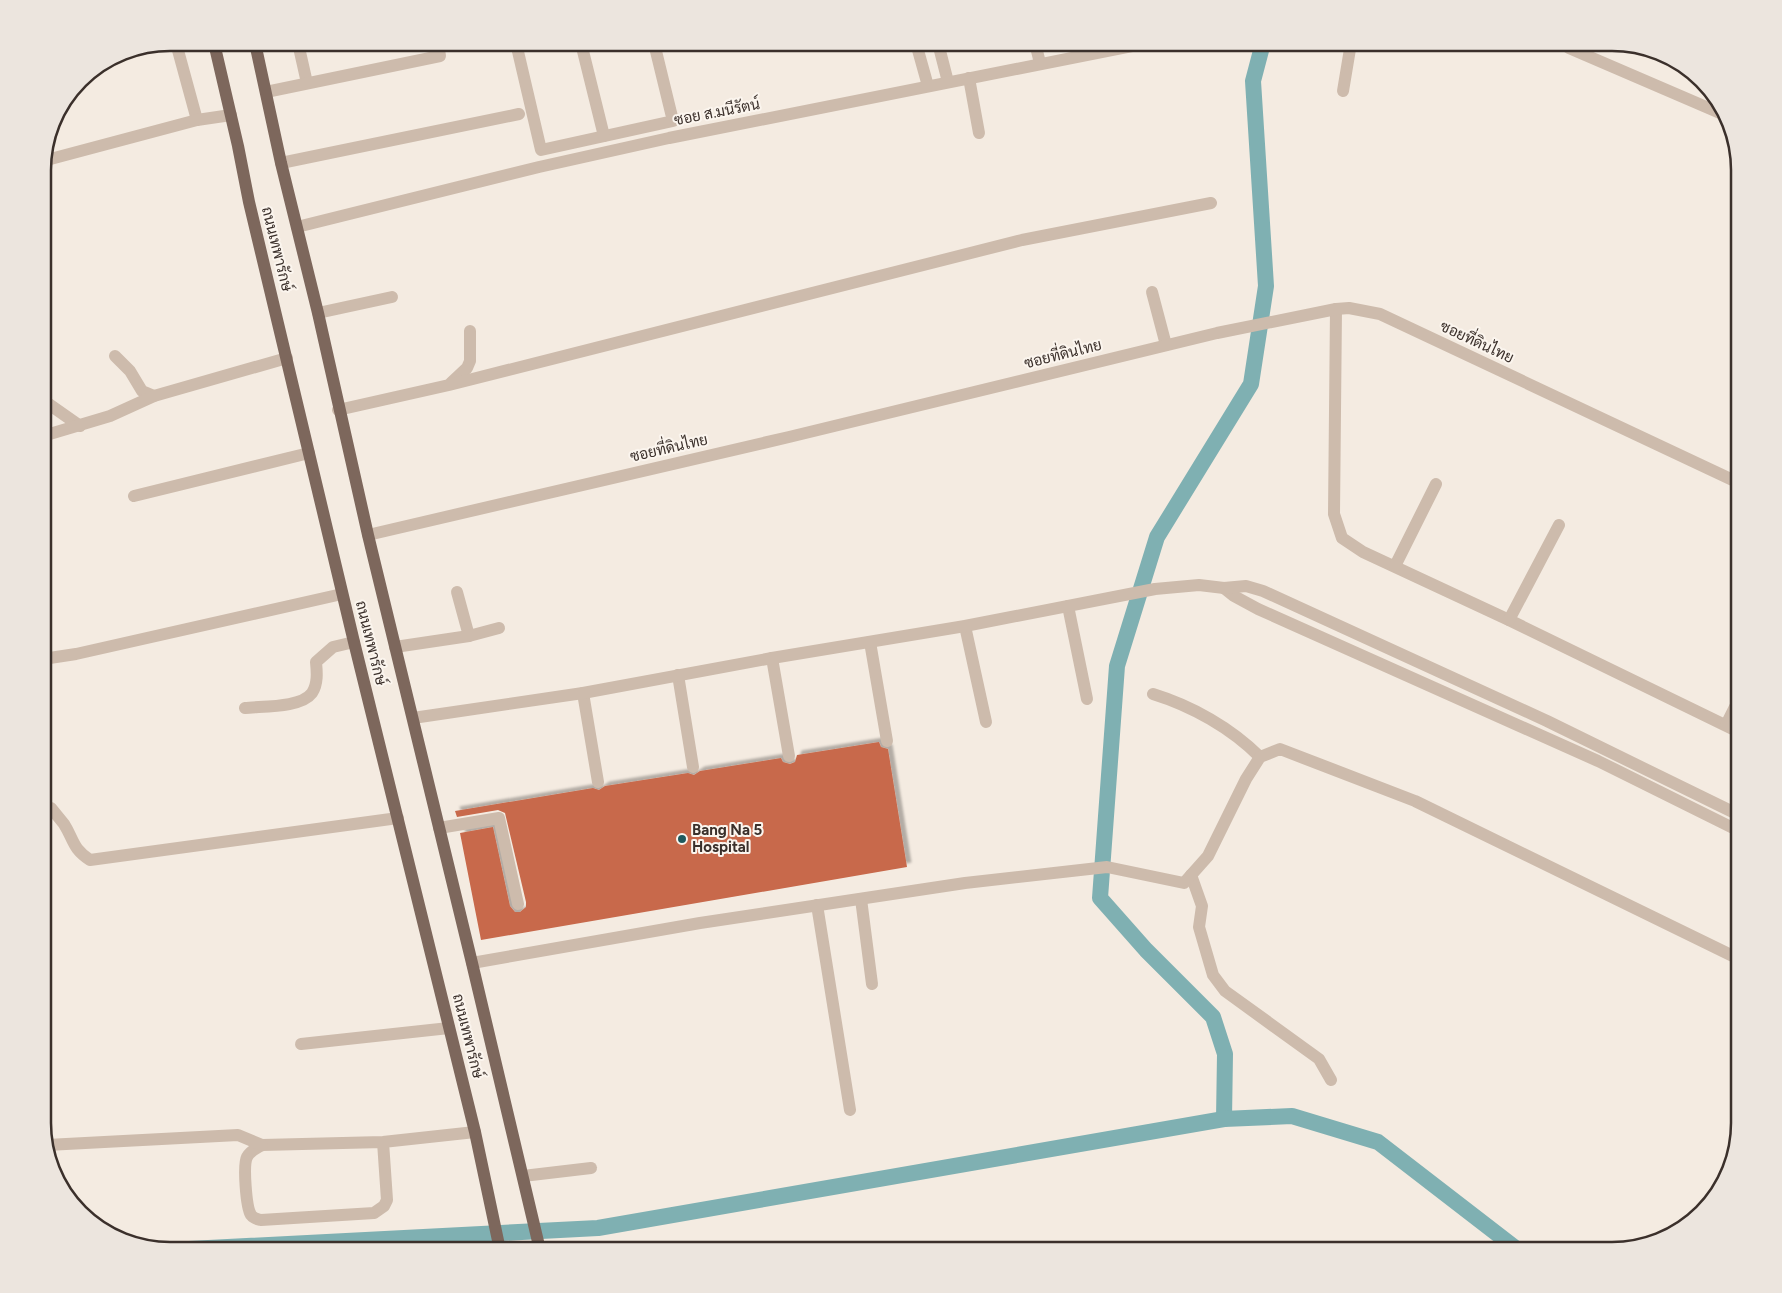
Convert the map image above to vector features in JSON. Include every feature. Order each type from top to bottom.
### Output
[{"type":"main road","name":"ถนนเทพารักษ์","points":[[216,52],[248,202],[287,358],[342,594],[475,1132],[498,1242]]},
{"type":"main road","name":"ถนนเทพารักษ์","points":[[257,52],[281,163],[318,313],[338,410],[538,1242]]},
{"type":"street","points":[[919,51],[928,86]]},
{"type":"street","points":[[940,51],[948,82]]},
{"type":"street","points":[[1037,51],[1040,63]]},
{"type":"street","name":"ซอย ส.มนีรัตน์","points":[[297,227],[600,153],[1099,51]]},
{"type":"street","points":[[1342,91],[1349,51]]},
{"type":"street","points":[[1583,51],[1714,110]]},
{"type":"street","points":[[179,52],[197,120]]},
{"type":"street","points":[[300,52],[307,83]]},
{"type":"street","points":[[266,92],[440,56],[439,52]]},
{"type":"street","points":[[518,52],[541,150],[673,121],[656,52]]},
{"type":"street","points":[[584,52],[604,136]]},
{"type":"street","points":[[969,78],[979,133]]},
{"type":"street","points":[[281,163],[519,114]]},
{"type":"street","points":[[52,159],[197,120],[231,116]]},
{"type":"street","points":[[338,410],[449,385],[1022,240],[1211,202]]},
{"type":"street","points":[[1152,292],[1166,345]]},
{"type":"street","points":[[318,313],[392,297]]},
{"type":"street","name":"ซอยที่ดินไทย","points":[[368,535],[789,437],[1216,333],[1349,308],[1380,314],[1731,479]]},
{"type":"street","points":[[1336,309],[1334,514],[1342,538],[1363,552],[1731,728]]},
{"type":"street","points":[[449,385],[467,368],[470,361],[470,331]]},
{"type":"street","points":[[116,356],[130,371],[142,391],[154,396]]},
{"type":"street","points":[[52,434],[110,416],[154,396],[287,358]]},
{"type":"street","points":[[52,406],[80,426]]},
{"type":"street","points":[[134,496],[309,453]]},
{"type":"street","points":[[1395,566],[1436,484]]},
{"type":"street","points":[[1509,620],[1559,525]]},
{"type":"street","points":[[413,718],[584,692],[965,626],[1155,589],[1199,585],[1224,588],[1246,586],[1263,591],[1547,721],[1731,826]]},
{"type":"street","points":[[1224,588],[1234,596],[1258,609],[1598,760],[1731,811]]},
{"type":"street","points":[[457,592],[469,636]]},
{"type":"street","points":[[52,658],[76,654],[342,594]]},
{"type":"street","points":[[1068,606],[1087,699]]},
{"type":"street","points":[[965,626],[986,722]]},
{"type":"street","points":[[395,647],[469,636],[498,628]]},
{"type":"street","points":[[1357,653],[1363,637]]},
{"type":"street","points":[[245,708],[300,702],[312,693],[317,680],[316,662],[333,647],[354,642]]},
{"type":"street","points":[[870,642],[887,740]]},
{"type":"street","points":[[772,658],[789,756]]},
{"type":"street","points":[[678,675],[693,767]]},
{"type":"street","points":[[584,692],[598,782]]},
{"type":"street","points":[[1153,694],[1172,700],[1211,720],[1242,739],[1260,757]]},
{"type":"street","points":[[1726,725],[1731,716]]},
{"type":"street","points":[[472,963],[700,923],[817,905],[965,883],[1107,867],[1184,883],[1208,856],[1246,779],[1260,757],[1280,749],[1415,801],[1731,955]]},
{"type":"street","points":[[52,809],[65,826],[73,844],[80,853],[90,860],[398,818]]},
{"type":"street","points":[[439,828],[499,818],[518,904]]},
{"type":"street","points":[[1191,875],[1202,906],[1199,927],[1213,975],[1225,991],[1319,1059],[1331,1080]]},
{"type":"street","points":[[861,899],[872,984]]},
{"type":"street","points":[[817,905],[850,1110]]},
{"type":"street","points":[[301,1044],[449,1028]]},
{"type":"street","points":[[54,1145],[238,1135],[262,1145],[383,1142],[475,1132]]},
{"type":"street","points":[[262,1145],[251,1152],[245,1162],[250,1214],[261,1220],[374,1213],[384,1206],[387,1200],[383,1142]]},
{"type":"street","points":[[523,1176],[591,1168]]},
{"type":"building","name":"Bang Na 5 Hospital","points":[[879,742],[881,747],[888,749],[907,867],[481,940],[460,833],[493,827],[510,906],[515,912],[520,912],[526,907],[526,902],[505,813],[498,810],[457,817],[455,811],[593,788],[599,790],[605,786],[688,773],[694,775],[700,771],[781,758],[783,762],[790,764],[795,762],[797,755]]},
{"type":"waterway","points":[[1224,1119],[1225,1054],[1213,1017],[1146,950],[1100,898],[1117,666],[1157,537],[1251,384],[1266,286],[1253,81],[1261,51]]},
{"type":"waterway","points":[[326,1242],[598,1228],[1224,1119],[1292,1116],[1378,1142],[1508,1242]]},
{"type":"place","name":"Bang Na 5 Hospital","points":[[682,839]]}]
